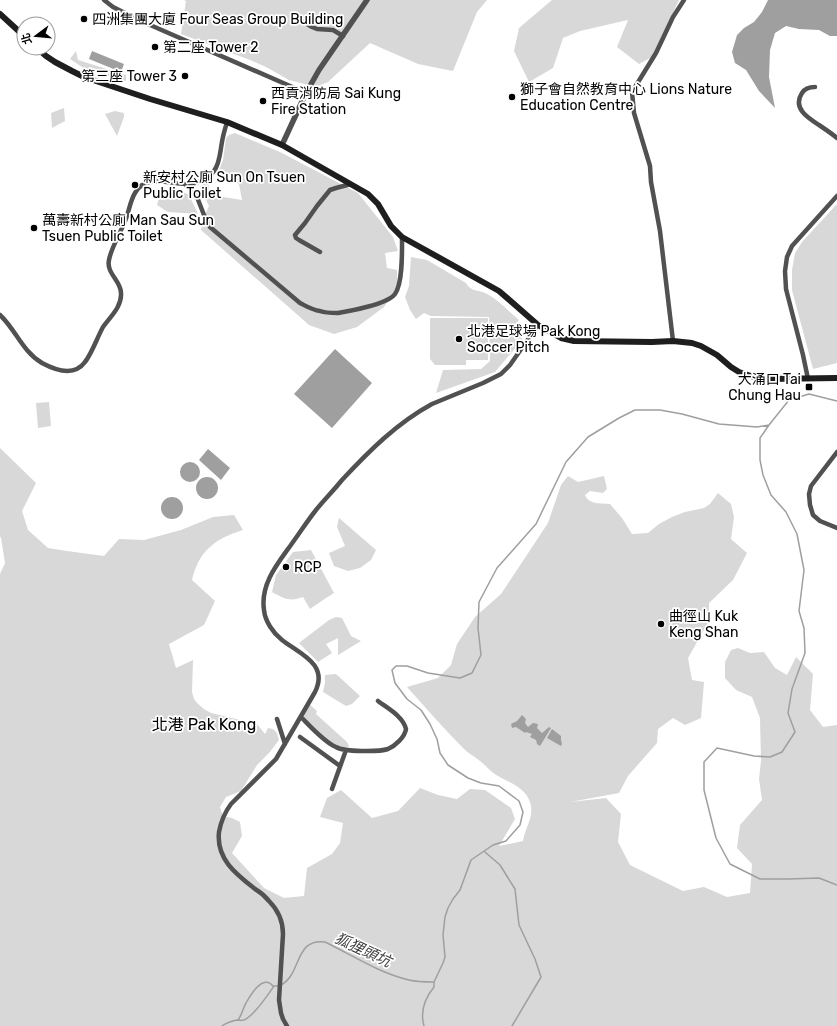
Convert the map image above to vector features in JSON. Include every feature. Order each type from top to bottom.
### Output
[{"type":"main road","points":[[0,14],[16,29]]},
{"type":"main road","points":[[46,56],[84,77],[227,122],[282,144],[368,194],[380,207],[391,226],[402,237],[499,291],[538,325],[561,338],[574,341],[673,341],[692,343],[702,346],[717,355],[731,367],[749,376],[767,379],[837,378]]},
{"type":"street","points":[[104,0],[113,7],[141,21],[306,93]]},
{"type":"street","points":[[282,144],[306,93],[319,70],[367,0]]},
{"type":"street","points":[[673,341],[660,231],[651,182],[650,166],[634,113],[632,92],[656,53],[673,17],[684,0]]},
{"type":"street","points":[[304,22],[317,29],[333,30],[342,36]]},
{"type":"street","points":[[815,87],[808,88],[802,92],[799,101],[801,110],[808,117],[837,138]]},
{"type":"street","points":[[0,315],[23,346],[30,354],[41,362],[61,371],[78,369],[85,362],[98,336],[118,308],[121,291],[110,272],[108,263],[134,193],[144,183],[166,182],[186,185],[207,178],[218,164],[227,122]]},
{"type":"street","points":[[320,252],[296,238],[295,235],[306,223],[330,190],[352,184]]},
{"type":"street","points":[[186,185],[197,197],[210,227],[300,303],[320,312],[336,313],[359,309],[384,302],[392,297],[396,293],[402,267],[402,237]]},
{"type":"street","points":[[808,379],[786,289],[786,264],[792,246],[837,196]]},
{"type":"street","points":[[288,1026],[283,1019],[279,1000],[283,941],[283,930],[280,918],[274,906],[268,899],[237,874],[228,864],[221,850],[219,838],[220,825],[227,809],[276,759],[317,689],[319,683],[318,674],[311,660],[279,637],[267,621],[264,613],[266,586],[272,572],[316,510],[382,440],[428,407],[501,374],[510,366],[538,325]]},
{"type":"street","points":[[837,452],[811,486],[809,494],[813,515],[820,522],[837,528]]},
{"type":"street","points":[[301,717],[328,743],[335,747],[346,750],[385,749],[394,745],[404,735],[406,729],[404,722],[378,701]]},
{"type":"street","points":[[277,719],[285,744]]},
{"type":"street","points":[[300,737],[340,766]]},
{"type":"street","points":[[332,789],[346,750]]},
{"type":"shaded area","points":[[184,0],[487,0],[477,12],[453,71],[418,64],[370,43],[328,82],[316,87],[289,80],[250,60],[181,34],[186,1]]},
{"type":"shaded area","points":[[552,0],[679,0],[652,57],[639,64],[617,47],[628,20],[580,31],[563,38],[553,68],[529,82],[514,51],[519,28]]},
{"type":"shaded area","points":[[768,0],[837,0],[837,36],[830,36],[819,30],[799,29],[786,26],[775,33],[770,50],[769,77],[775,108],[759,91],[746,70],[735,63],[732,52],[737,35],[744,28],[754,22],[762,12]]},
{"type":"shaded area","points":[[76,51],[78,60],[126,75],[126,81],[85,69],[70,59]]},
{"type":"shaded area","points":[[92,51],[124,64],[121,72],[89,59]]},
{"type":"shaded area","points":[[64,108],[65,121],[52,128],[51,113]]},
{"type":"shaded area","points":[[115,111],[124,113],[117,136],[105,114]]},
{"type":"shaded area","points":[[235,133],[282,153],[358,193],[393,237],[398,251],[385,253],[387,268],[397,270],[397,287],[384,307],[357,327],[334,334],[309,325],[201,230],[203,219],[209,206],[200,187],[207,180],[211,195],[242,200],[239,184],[218,173],[223,160],[226,138]]},
{"type":"shaded area","points":[[175,188],[189,195],[198,214],[168,212],[157,205],[161,192]]},
{"type":"shaded area","points":[[837,204],[837,363],[813,369],[792,290],[792,270],[795,253],[802,242]]},
{"type":"shaded area","points":[[411,257],[427,260],[466,283],[472,289],[485,293],[499,302],[519,320],[511,330],[523,339],[495,372],[436,393],[443,370],[481,369],[490,361],[489,317],[431,316],[424,313],[416,319],[410,310],[405,297],[409,286]]},
{"type":"shaded area","name":"北港足球場 Pak Kong Soccer Pitch","points":[[430,318],[488,318],[488,360],[466,360],[466,365],[435,365],[430,359]]},
{"type":"shaded area","points":[[335,349],[372,383],[332,428],[294,394]]},
{"type":"shaded area","points":[[49,402],[51,426],[38,428],[36,403]]},
{"type":"shaded area","points":[[0,448],[36,483],[22,511],[28,530],[48,548],[104,556],[119,539],[144,540],[181,530],[213,517],[234,515],[243,530],[222,538],[210,547],[201,558],[193,576],[192,580],[215,601],[204,625],[169,644],[176,668],[193,660],[192,692],[194,699],[204,709],[211,713],[257,724],[265,734],[268,728],[273,729],[277,733],[279,740],[257,765],[241,791],[226,797],[220,807],[223,816],[240,822],[242,836],[232,853],[264,888],[284,898],[304,896],[307,868],[332,854],[340,843],[343,823],[320,817],[327,798],[341,790],[372,818],[398,811],[420,788],[438,795],[457,799],[470,789],[485,790],[511,808],[515,819],[499,846],[523,841],[531,817],[531,807],[527,796],[514,784],[492,772],[465,750],[407,687],[438,678],[451,665],[457,644],[475,617],[501,594],[548,523],[561,485],[568,476],[578,482],[604,476],[607,489],[603,493],[590,491],[585,495],[592,502],[610,504],[622,518],[632,534],[648,533],[659,524],[672,517],[685,512],[704,508],[710,504],[718,493],[731,504],[734,517],[731,539],[747,553],[733,580],[709,603],[709,621],[688,658],[692,680],[704,682],[701,718],[685,725],[673,718],[658,729],[657,743],[628,776],[619,793],[570,802],[606,798],[621,814],[618,842],[630,865],[683,891],[704,887],[727,897],[750,893],[752,864],[737,848],[740,825],[762,800],[759,779],[761,761],[760,718],[752,697],[736,690],[725,678],[725,662],[731,650],[738,648],[750,653],[764,652],[775,668],[787,675],[796,657],[813,674],[810,710],[823,727],[837,725],[837,1026],[0,1026],[0,574],[5,563],[0,536]]},
{"type":"shaded area","points":[[208,449],[230,468],[221,480],[199,460]]},
{"type":"shaded area","points":[[186,462],[194,462],[200,468],[200,476],[194,482],[186,482],[180,476],[180,468]]},
{"type":"shaded area","points":[[207,477],[215,480],[218,488],[215,496],[207,499],[199,496],[196,488],[199,480]]},
{"type":"shaded area","points":[[172,497],[176,498],[182,504],[182,512],[176,518],[172,519],[168,518],[162,512],[161,508],[162,504],[168,498]]},
{"type":"shaded area","points":[[339,518],[376,550],[371,560],[360,568],[348,571],[334,566],[329,553],[345,546],[337,527]]},
{"type":"shaded area","points":[[311,550],[334,593],[310,609],[303,597],[287,599],[272,592],[276,575],[293,552]]},
{"type":"shaded area","points":[[336,617],[342,618],[351,636],[361,641],[338,655],[338,638],[326,644],[332,653],[318,662],[299,643],[329,620]]},
{"type":"shaded area","points":[[336,674],[360,696],[352,704],[346,706],[323,692],[325,675]]},
{"type":"shaded area","points":[[309,704],[317,711],[316,714],[347,742],[349,746],[345,749],[329,741],[302,716]]},
{"type":"shaded area","points":[[522,715],[526,719],[525,723],[528,727],[533,723],[538,724],[537,728],[542,733],[549,727],[551,728],[540,746],[537,744],[536,740],[530,737],[532,734],[525,733],[516,727],[512,728],[511,724],[517,721]]},
{"type":"shaded area","points":[[552,729],[561,736],[561,746],[547,738]]},
{"type":"waterway","points":[[837,401],[809,394],[789,400],[760,438],[760,460],[763,475],[771,495],[786,512],[797,534],[804,570],[799,611],[804,628],[805,653],[792,689],[788,713],[795,732],[782,752],[770,757],[754,756],[717,748],[704,762],[704,790],[716,838],[730,864],[760,879],[819,878],[837,885]]},
{"type":"waterway","points":[[424,1026],[424,1005],[434,987],[434,982],[445,957],[443,935],[445,917],[448,908],[460,890],[471,860],[493,845],[506,841],[520,825],[523,812],[519,801],[499,786],[481,783],[468,778],[448,765],[440,753],[437,739],[430,724],[421,710],[407,699],[395,683],[392,670],[396,666],[407,666],[428,673],[460,678],[472,673],[481,655],[478,628],[479,602],[497,568],[536,524],[566,462],[588,437],[635,410],[660,410],[719,424],[757,427],[769,425]]},
{"type":"waterway","points":[[485,852],[500,865],[515,889],[519,925],[535,959],[541,977],[512,1026]]},
{"type":"waterway","name":"狐狸頭坑","points":[[281,985],[288,980],[303,951],[308,945],[315,942],[325,942],[366,963],[398,977],[412,981],[434,982]]},
{"type":"waterway","points":[[238,1020],[248,999],[261,984],[265,982],[273,986]]},
{"type":"waterway","name":"狐狸頭坑","points":[[222,1026],[237,1020],[244,1020],[248,1018],[274,986],[278,986]]},
{"type":"place","name":"四洲集團大廈 Four Seas Group Building","points":[[84,19]]},
{"type":"place","name":"第二座 Tower 2","points":[[155,47]]},
{"type":"place","name":"第三座 Tower 3","points":[[185,76]]},
{"type":"place","name":"獅子會自然教育中心 Lions Nature Education Centre","points":[[512,97]]},
{"type":"place","name":"西貢消防局 Sai Kung Fire Station","points":[[263,101]]},
{"type":"place","name":"新安村公廁 Sun On Tsuen Public Toilet","points":[[135,185]]},
{"type":"place","name":"萬壽新村公廁 Man Sau Sun Tsuen Public Toilet","points":[[34,228]]},
{"type":"place","name":"北港足球場 Pak Kong Soccer Pitch","points":[[459,339]]},
{"type":"place","name":"大涌口 Tai Chung Hau","points":[[809,387]]},
{"type":"place","name":"RCP","points":[[286,567]]},
{"type":"place","name":"曲徑山 Kuk Keng Shan","points":[[661,624]]},
{"type":"district","name":"北港 Pak Kong","points":[[204,724]]}]
